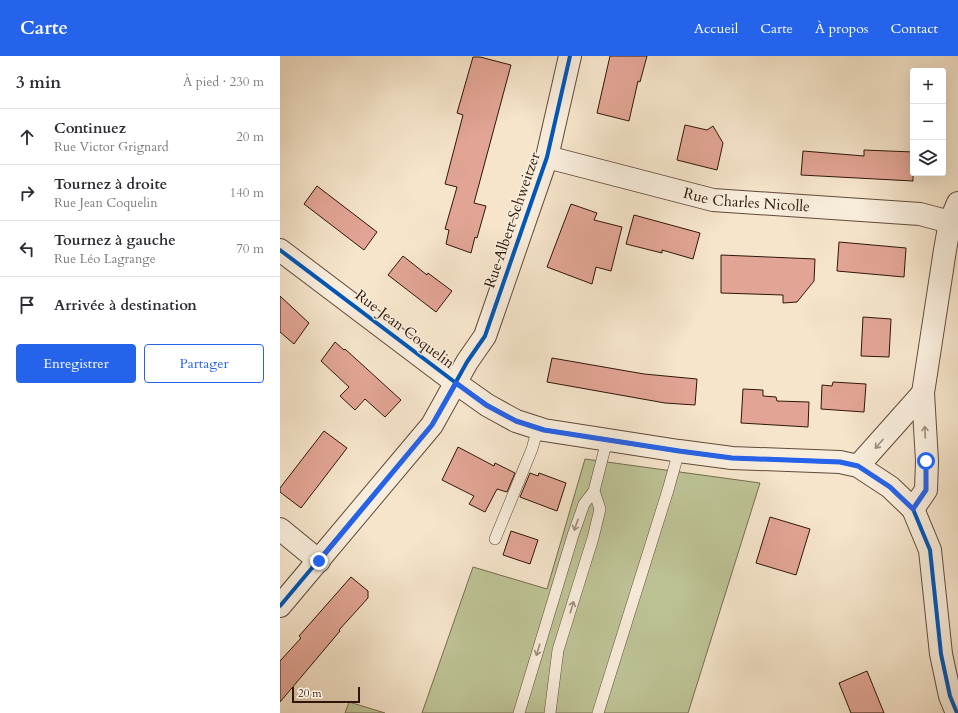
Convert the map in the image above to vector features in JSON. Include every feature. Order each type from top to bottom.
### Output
[{"type":"street","name":"Rue Albert Schweitzer","points":[[280,606],[432,425],[467,362],[485,336],[547,157],[570,56]]},
{"type":"street","name":"Rue Charles Nicolle","points":[[547,157],[713,200],[920,214],[954,213]]},
{"type":"street","points":[[913,509],[926,490],[923,393],[954,213]]},
{"type":"street","name":"Rue Jean Coquelin","points":[[280,250],[486,405],[516,421],[544,430],[732,458],[840,462],[858,466],[890,487],[913,509],[930,550],[941,654],[950,696],[957,713]]},
{"type":"street","points":[[858,466],[923,393]]},
{"type":"street","points":[[280,529],[319,561]]},
{"type":"lane","points":[[495,539],[532,449],[538,428]]},
{"type":"lane","points":[[519,713],[573,535],[584,504],[594,491],[607,440]]},
{"type":"lane","points":[[598,713],[679,451]]},
{"type":"lane","points":[[550,713],[558,650],[593,538],[600,509],[594,491]]},
{"type":"green space","points":[[585,459],[760,483],[688,713],[422,713],[473,567],[547,589]]},
{"type":"green space","points":[[349,702],[385,713],[345,713]]},
{"type":"building","points":[[610,56],[647,56],[640,82],[638,81],[629,121],[597,113]]},
{"type":"building","points":[[473,57],[480,57],[511,65],[474,203],[486,206],[471,253],[446,244],[449,230],[445,229],[457,187],[445,184],[463,115],[457,113]]},
{"type":"building","points":[[685,125],[707,130],[713,126],[723,143],[717,170],[677,160]]},
{"type":"building","points":[[864,150],[910,152],[910,176],[913,176],[913,181],[801,175],[803,151],[864,156]]},
{"type":"building","points":[[317,186],[377,232],[364,250],[304,204]]},
{"type":"building","points":[[571,204],[597,213],[594,220],[622,227],[611,271],[596,267],[592,284],[547,267]]},
{"type":"building","points":[[634,215],[700,233],[693,259],[662,250],[662,253],[626,244]]},
{"type":"building","points":[[839,242],[906,248],[904,277],[837,271]]},
{"type":"building","points":[[721,255],[815,259],[814,281],[797,302],[783,303],[783,295],[721,293]]},
{"type":"building","points":[[403,256],[427,275],[428,273],[452,291],[436,312],[388,275]]},
{"type":"building","points":[[280,296],[309,323],[294,344],[280,332]]},
{"type":"building","points":[[863,317],[891,319],[889,357],[861,356]]},
{"type":"building","points":[[335,342],[344,350],[345,349],[401,400],[385,417],[365,399],[355,410],[340,396],[349,387],[321,361]]},
{"type":"building","points":[[552,358],[644,374],[697,379],[695,405],[665,403],[547,382]]},
{"type":"building","points":[[833,382],[866,384],[864,412],[821,409],[822,385],[832,386]]},
{"type":"building","points":[[743,389],[763,390],[763,396],[776,397],[777,401],[809,402],[808,427],[741,423]]},
{"type":"building","points":[[324,431],[347,448],[301,508],[280,492],[280,488]]},
{"type":"building","points":[[458,447],[494,466],[495,463],[515,473],[507,492],[497,489],[485,512],[469,504],[474,496],[442,480]]},
{"type":"building","points":[[530,473],[538,476],[539,473],[566,483],[557,511],[520,497]]},
{"type":"building","points":[[770,517],[810,529],[796,575],[756,563]]},
{"type":"building","points":[[511,531],[538,540],[530,564],[503,555]]},
{"type":"building","points":[[351,577],[368,591],[368,598],[339,630],[340,631],[280,702],[280,661],[301,638],[299,636]]},
{"type":"building","points":[[867,671],[884,713],[851,713],[839,683]]},
{"type":"cycle path","points":[[280,606],[432,425],[467,362],[485,336],[547,157],[570,56]]},
{"type":"cycle path","points":[[280,250],[456,383],[487,405],[516,421],[544,430],[732,458],[840,462],[858,466],[890,487],[913,509],[930,550],[941,654],[950,696],[957,713]]},
{"type":"route","points":[[319,561],[432,425],[456,383],[486,405],[516,421],[544,430],[732,458],[840,462],[858,466],[890,487],[913,509],[926,490],[926,461]]}]
